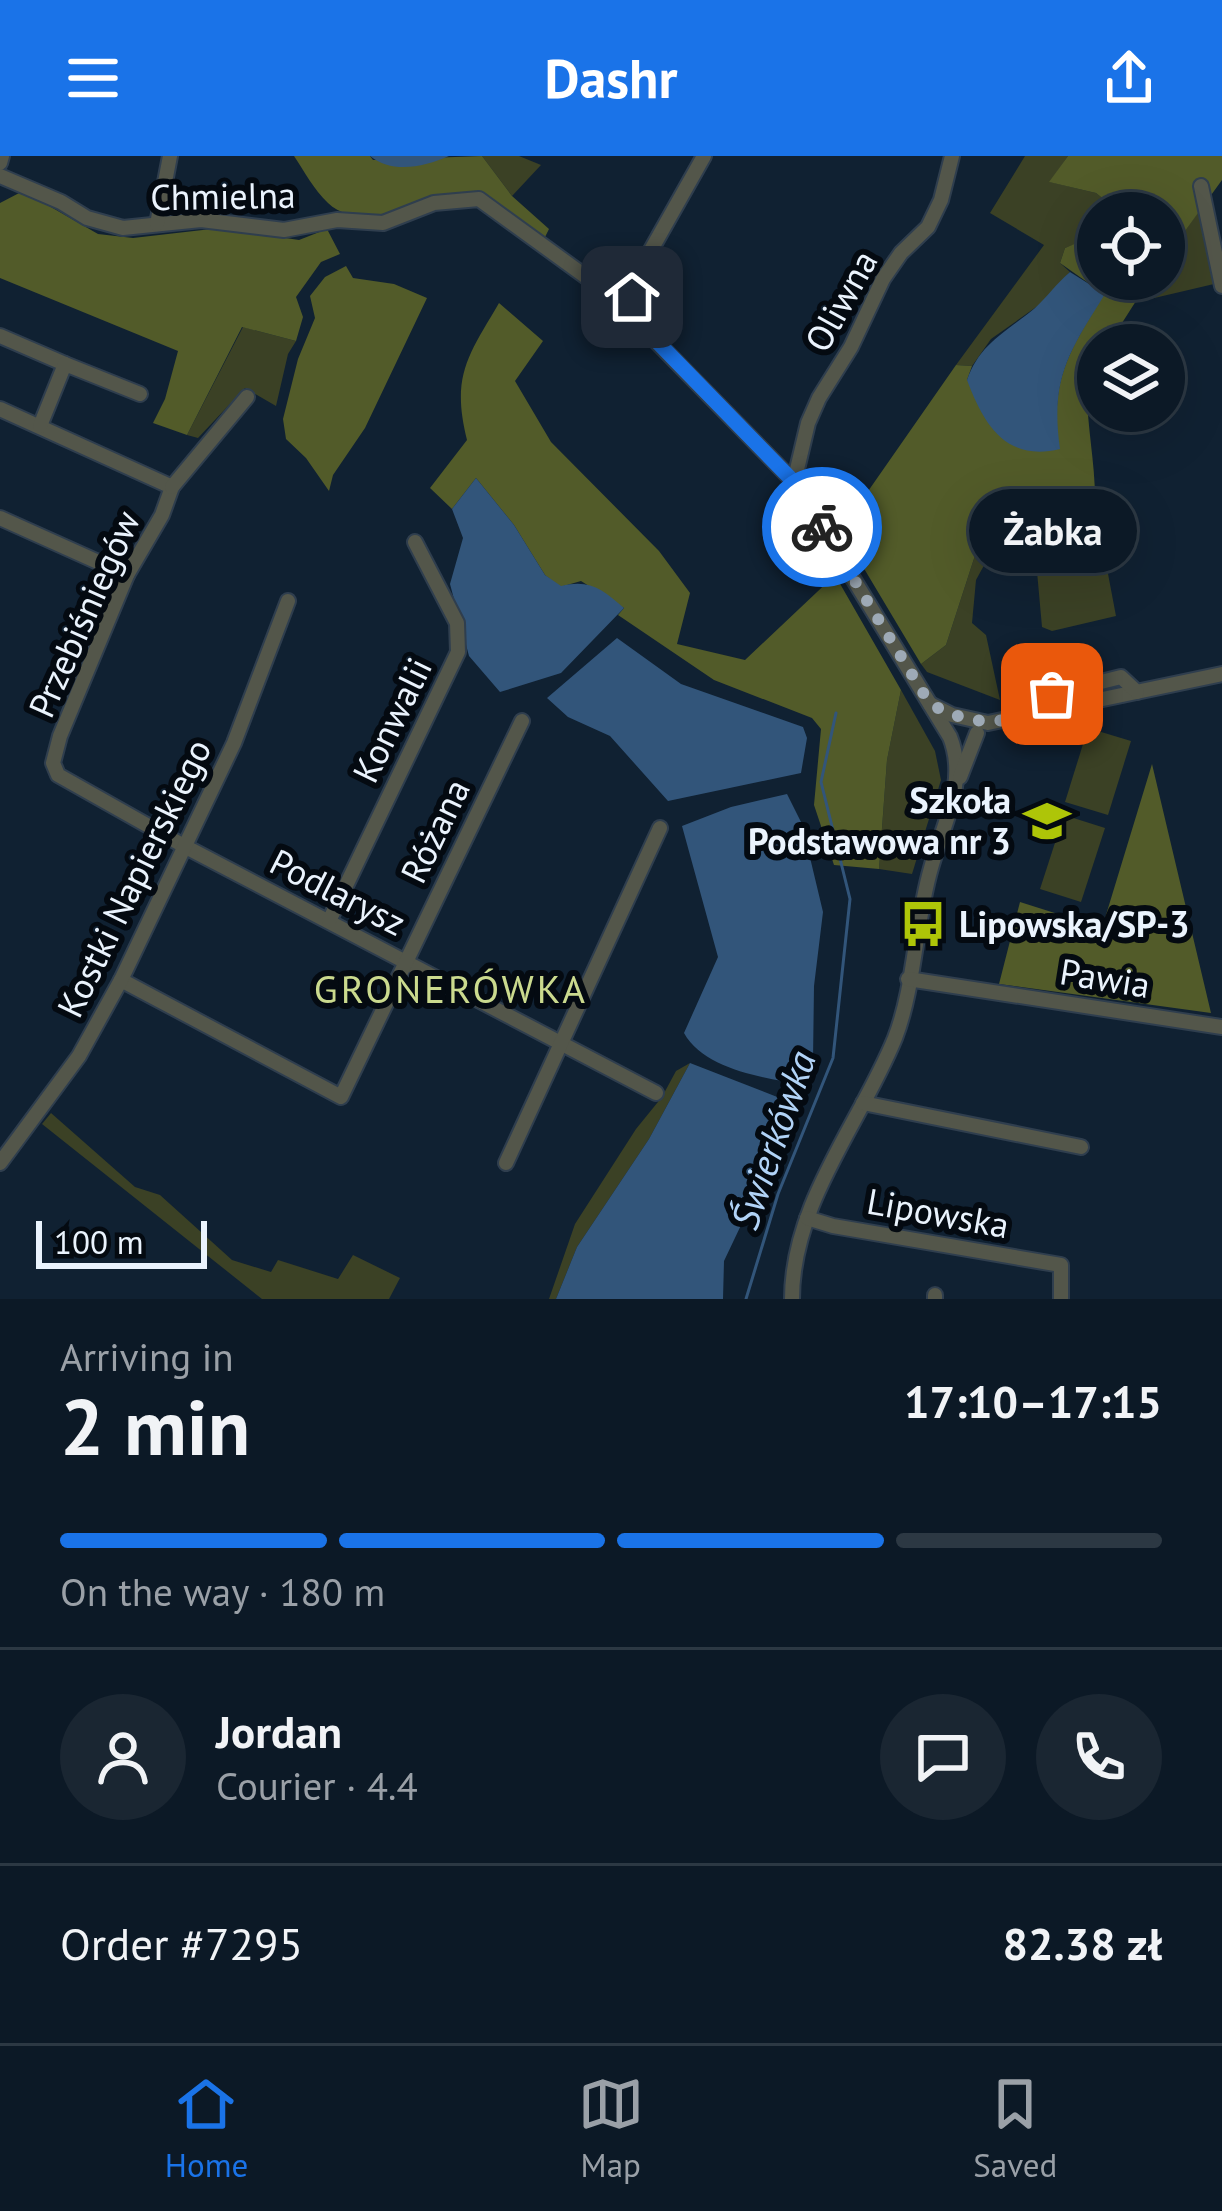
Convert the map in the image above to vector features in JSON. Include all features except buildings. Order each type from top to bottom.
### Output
[{"type":"street","points":[[157,224],[170,156]]},
{"type":"street","name":"Oliwna","points":[[794,482],[819,398],[851,347],[883,279],[928,227],[941,200],[952,156]]},
{"type":"street","points":[[633,310],[633,282],[698,158]]},
{"type":"street","name":"Chmielna","points":[[0,176],[107,226],[223,221],[284,230],[337,220],[383,223],[434,203],[478,199],[633,310]]},
{"type":"street","points":[[1201,186],[1222,286]]},
{"type":"street","name":"Lipowska","points":[[633,310],[642,326],[794,482],[951,738],[958,762],[956,788],[922,899],[897,1033],[807,1218],[792,1272],[791,1299]]},
{"type":"street","points":[[0,336],[140,394]]},
{"type":"street","points":[[40,426],[65,364]]},
{"type":"street","name":"Przebiśniegów","points":[[58,775],[53,764],[60,736],[127,575],[162,515],[168,485],[247,397]]},
{"type":"street","points":[[0,409],[168,485]]},
{"type":"street","points":[[0,518],[127,575]]},
{"type":"street","name":"Konwalii","points":[[329,921],[458,652],[457,623],[415,542]]},
{"type":"street","name":"Kostki Napierskiego","points":[[0,1163],[80,1056],[121,980],[233,743],[288,601]]},
{"type":"street","points":[[951,738],[961,725],[979,726],[1222,674]]},
{"type":"street","points":[[930,704],[979,726]]},
{"type":"street","name":"Różana","points":[[121,980],[341,1097],[522,721]]},
{"type":"street","points":[[956,788],[979,726]]},
{"type":"street","name":"Podlarysz","points":[[58,775],[656,1093]]},
{"type":"street","points":[[506,1163],[660,829]]},
{"type":"street","name":"Pawia","points":[[908,980],[1222,1027]]},
{"type":"street","points":[[863,1103],[1082,1147]]},
{"type":"street","name":"Lipowska","points":[[807,1218],[1061,1265],[1061,1299]]},
{"type":"green space","points":[[294,156],[370,156],[373,160],[482,156],[512,196],[549,229],[543,241],[486,196],[404,215],[361,217],[343,212],[323,198]]},
{"type":"green space","points":[[482,156],[519,156],[541,165],[512,196]]},
{"type":"green space","points":[[1025,156],[1068,156],[1050,182],[1092,192],[1077,192],[1077,244],[1065,248],[1060,263],[1070,272],[1039,305],[991,339],[972,366],[956,365],[1044,245],[990,213]]},
{"type":"green space","points":[[1068,156],[1222,156],[1222,180],[1185,231],[1185,192],[1092,192],[1049,182]]},
{"type":"green space","points":[[23,191],[98,234],[133,238],[220,228],[299,240],[327,229],[340,254],[321,262],[296,297],[303,317],[296,341],[242,327],[187,435],[153,423],[178,351],[0,278],[0,203]]},
{"type":"green space","points":[[1199,211],[1214,284],[1185,291],[1185,231]]},
{"type":"green space","points":[[1077,243],[1077,275],[1060,263],[1065,248]]},
{"type":"green space","points":[[346,266],[353,278],[394,284],[427,298],[365,428],[333,475],[329,491],[286,439],[283,419],[298,359],[315,318],[310,296],[325,277]]},
{"type":"green space","points":[[1100,300],[1137,300],[1121,324],[1086,324]]},
{"type":"green space","points":[[499,303],[543,341],[515,381],[551,442],[659,551],[690,593],[677,644],[745,660],[835,575],[901,690],[887,760],[879,869],[834,865],[814,805],[821,729],[812,718],[714,680],[618,615],[624,608],[581,581],[560,587],[545,575],[514,525],[476,478],[452,509],[430,488],[467,440],[461,399],[465,367]]},
{"type":"green space","points":[[243,327],[296,341],[288,354],[276,406],[245,388],[198,438],[187,435]]},
{"type":"green space","points":[[1077,342],[1077,432],[1090,432],[1095,505],[1012,502],[980,540],[946,645],[921,664],[841,530],[956,365],[972,366],[967,380],[1059,449],[1057,403]]},
{"type":"green space","points":[[1012,501],[1095,505],[1116,616],[1052,631],[1042,627],[1033,527],[1026,536],[1005,527],[976,580],[972,623],[986,635],[1000,700],[927,672],[921,664],[946,645],[980,540]]},
{"type":"green space","points":[[901,690],[935,751],[941,780],[912,874],[879,869],[887,760]]},
{"type":"green space","points":[[1088,728],[1131,741],[1108,815],[1065,802]]},
{"type":"green space","points":[[1152,764],[1211,1013],[999,984],[1020,902],[1102,928]]},
{"type":"green space","points":[[1064,815],[1105,828],[1081,902],[1040,889]]},
{"type":"green space","points":[[690,1063],[649,1139],[577,1247],[556,1299],[549,1299],[575,1224],[676,1071]]},
{"type":"green space","points":[[51,1113],[135,1187],[160,1195],[232,1260],[271,1272],[278,1260],[338,1279],[353,1255],[400,1278],[389,1299],[262,1299],[42,1124]]},
{"type":"water","points":[[370,156],[449,156],[408,167],[388,165]]},
{"type":"water","points":[[1070,272],[1077,276],[1077,300],[1101,300],[1087,324],[1077,324],[1077,342],[1060,384],[1060,449],[1041,452],[1011,445],[1000,436],[981,412],[967,380],[987,347]]},
{"type":"water","points":[[476,478],[514,525],[545,575],[561,586],[595,587],[624,608],[561,673],[500,692],[469,656],[450,584],[463,538],[452,509]]},
{"type":"water","points":[[617,638],[681,684],[803,727],[807,738],[801,773],[668,801],[610,736],[568,717],[547,698]]},
{"type":"water","points":[[787,794],[802,824],[823,912],[814,986],[813,1060],[801,1084],[720,1063],[684,1033],[718,957],[682,826],[731,807]]},
{"type":"water","points":[[690,1063],[790,1102],[790,1122],[724,1261],[723,1299],[556,1299],[577,1247],[649,1139]]},
{"type":"waterway","name":"Świerkówka","points":[[746,1299],[778,1194],[833,1058],[850,899],[821,782],[836,713]]},
{"type":"way so far","points":[[822,527],[930,704],[952,715],[988,723],[1010,719],[1017,703],[1052,694]]},
{"type":"place","name":"Żabka","points":[[1052,694]]},
{"type":"place","name":"Szkoła Podstawowa nr 3","points":[[1047,821]]},
{"type":"place","name":"Lipowska/SP-3","points":[[923,924]]},
{"type":"district","name":"GRONERÓWKA","points":[[451,989]]},
{"type":"route","points":[[632,297],[642,326],[794,482],[822,527]]}]
